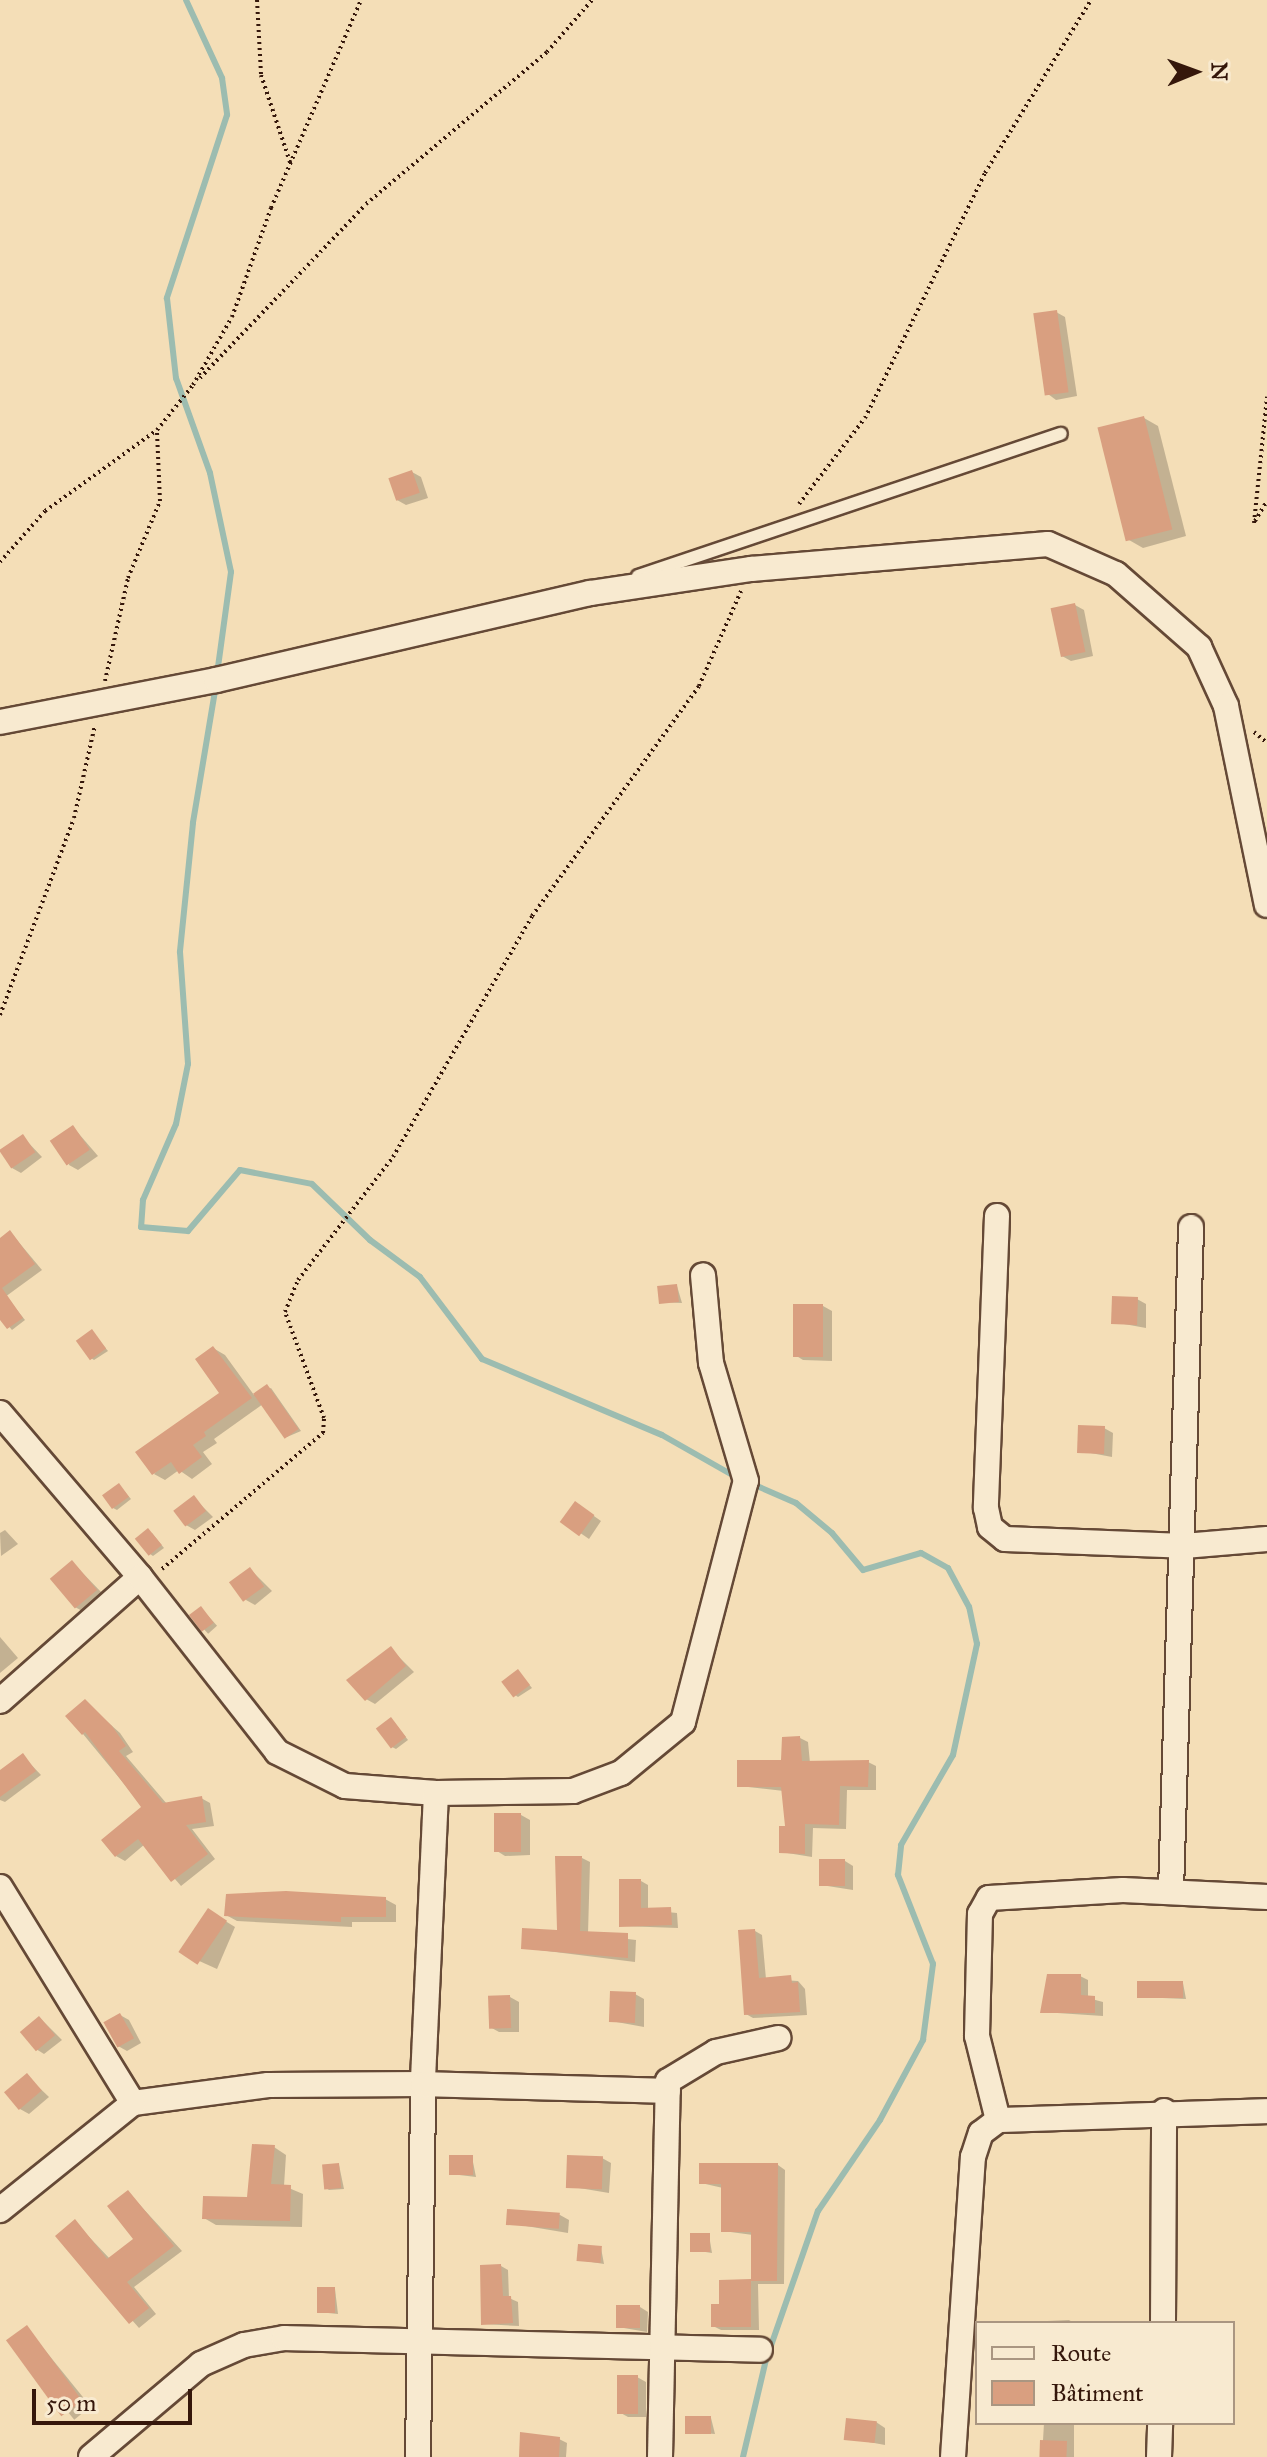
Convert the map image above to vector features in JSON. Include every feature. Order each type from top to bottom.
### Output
[{"type":"street","points":[[0,722],[216,680],[590,593],[751,569],[1048,544],[1116,574],[1199,647],[1226,706],[1267,905]]},
{"type":"street","points":[[997,1216],[986,1508],[990,1527],[1005,1539],[1184,1546],[1267,1539]]},
{"type":"street","points":[[1171,1891],[1184,1546],[1191,1227]]},
{"type":"street","points":[[0,1413],[142,1580],[277,1752],[345,1786],[436,1793],[573,1791],[621,1773],[683,1722],[746,1481],[711,1363],[703,1275]]},
{"type":"street","points":[[0,1701],[142,1580]]},
{"type":"street","points":[[418,2457],[423,2084],[436,1793]]},
{"type":"street","points":[[0,1887],[133,2103]]},
{"type":"street","points":[[998,2120],[977,2036],[980,1914],[989,1898],[1171,1891],[1267,1897]]},
{"type":"street","points":[[660,2457],[668,2081],[716,2052],[778,2038]]},
{"type":"street","points":[[0,2210],[133,2103],[268,2085],[423,2084],[668,2091]]},
{"type":"street","points":[[1163,2321],[1164,2111]]},
{"type":"street","points":[[953,2457],[973,2157],[981,2133],[998,2120],[1164,2111],[1267,2111]]},
{"type":"street","points":[[91,2457],[201,2364],[244,2345],[284,2338],[419,2345],[760,2350]]},
{"type":"street","points":[[1159,2457],[1160,2425]]},
{"type":"lane","points":[[590,593],[1061,434]]},
{"type":"path","points":[[257,0],[261,75],[291,165]]},
{"type":"path","points":[[193,385],[232,317],[291,165],[361,0]]},
{"type":"path","points":[[0,562],[45,511],[157,430],[193,385],[366,204],[547,52],[592,0]]},
{"type":"path","points":[[784,525],[865,418],[985,173],[1091,0]]},
{"type":"path","points":[[1267,397],[1254,523],[1267,501]]},
{"type":"path","points":[[142,1580],[323,1433],[324,1418],[285,1312],[298,1280],[393,1157],[532,916],[699,686],[751,569]]},
{"type":"building","points":[[1057,310],[1069,392],[1045,396],[1033,313]]},
{"type":"building","points":[[1144,416],[1172,530],[1126,541],[1097,428]]},
{"type":"building","points":[[412,470],[420,493],[396,501],[388,478]]},
{"type":"building","points":[[1075,603],[1085,652],[1061,657],[1051,608]]},
{"type":"building","points":[[73,1125],[90,1150],[67,1166],[50,1141]]},
{"type":"building","points":[[23,1134],[35,1152],[11,1168],[0,1150]]},
{"type":"building","points":[[10,1230],[35,1264],[2,1288],[23,1318],[7,1329],[0,1320],[0,1238]]},
{"type":"building","points":[[677,1284],[679,1302],[659,1304],[657,1286]]},
{"type":"building","points":[[1112,1296],[1138,1297],[1137,1325],[1111,1324]]},
{"type":"building","points":[[793,1304],[823,1304],[823,1357],[793,1357]]},
{"type":"building","points":[[92,1329],[106,1348],[90,1360],[76,1341]]},
{"type":"building","points":[[213,1346],[252,1398],[204,1432],[206,1436],[193,1445],[202,1457],[179,1474],[171,1462],[152,1475],[135,1452],[219,1393],[195,1359]]},
{"type":"building","points":[[267,1384],[299,1429],[285,1439],[253,1394]]},
{"type":"building","points":[[1078,1425],[1105,1426],[1104,1454],[1077,1453]]},
{"type":"building","points":[[119,1483],[129,1497],[112,1509],[102,1495]]},
{"type":"building","points":[[194,1495],[206,1511],[185,1527],[173,1511]]},
{"type":"building","points":[[575,1501],[594,1515],[579,1536],[560,1522]]},
{"type":"building","points":[[148,1528],[162,1545],[149,1556],[135,1539]]},
{"type":"building","points":[[72,1560],[97,1590],[75,1609],[50,1579]]},
{"type":"building","points":[[250,1567],[264,1586],[243,1602],[229,1582]]},
{"type":"building","points":[[201,1606],[214,1623],[202,1632],[189,1615]]},
{"type":"building","points":[[391,1646],[406,1666],[365,1701],[346,1680]]},
{"type":"building","points":[[518,1669],[530,1685],[513,1698],[501,1682]]},
{"type":"building","points":[[85,1699],[112,1726],[126,1746],[119,1751],[163,1803],[202,1796],[206,1822],[186,1825],[208,1854],[171,1882],[138,1839],[115,1857],[101,1840],[141,1807],[85,1732],[82,1735],[65,1716]]},
{"type":"building","points":[[391,1717],[406,1737],[391,1748],[376,1728]]},
{"type":"building","points":[[800,1736],[802,1761],[869,1760],[868,1787],[840,1786],[839,1825],[805,1824],[805,1854],[779,1853],[779,1826],[785,1826],[781,1787],[737,1787],[737,1760],[781,1760],[782,1737]]},
{"type":"building","points":[[23,1753],[36,1771],[0,1797],[0,1770]]},
{"type":"building","points":[[494,1813],[521,1813],[521,1852],[494,1852]]},
{"type":"building","points":[[555,1856],[582,1856],[580,1931],[628,1933],[628,1958],[521,1949],[522,1928],[557,1930]]},
{"type":"building","points":[[819,1859],[845,1859],[845,1886],[819,1886]]},
{"type":"building","points":[[619,1879],[641,1879],[641,1908],[671,1907],[672,1925],[619,1927]]},
{"type":"building","points":[[286,1891],[386,1897],[386,1917],[341,1917],[341,1922],[224,1916],[226,1894]]},
{"type":"building","points":[[208,1908],[227,1921],[197,1965],[178,1952]]},
{"type":"building","points":[[755,1929],[759,1978],[791,1975],[792,1983],[798,1982],[800,2012],[744,2015],[738,1930]]},
{"type":"building","points":[[1047,1974],[1081,1974],[1081,1995],[1095,1996],[1095,2013],[1040,2013]]},
{"type":"building","points":[[1137,1981],[1183,1981],[1183,1998],[1137,1998]]},
{"type":"building","points":[[610,1991],[636,1992],[635,2023],[609,2022]]},
{"type":"building","points":[[510,1995],[511,2028],[489,2029],[488,1996]]},
{"type":"building","points":[[120,2013],[134,2038],[117,2048],[103,2022]]},
{"type":"building","points":[[39,2016],[55,2035],[36,2051],[20,2032]]},
{"type":"building","points":[[27,2073],[42,2091],[19,2110],[4,2092]]},
{"type":"building","points":[[252,2144],[275,2145],[271,2184],[291,2185],[290,2221],[202,2219],[203,2196],[247,2197]]},
{"type":"building","points":[[449,2155],[473,2155],[473,2175],[449,2175]]},
{"type":"building","points":[[567,2155],[603,2156],[602,2189],[566,2188]]},
{"type":"building","points":[[339,2163],[341,2188],[324,2189],[322,2164]]},
{"type":"building","points":[[699,2163],[778,2163],[777,2281],[751,2281],[751,2327],[711,2327],[711,2304],[719,2304],[719,2280],[751,2279],[751,2232],[721,2232],[721,2184],[699,2184]]},
{"type":"building","points":[[128,2190],[174,2246],[127,2282],[149,2308],[129,2324],[55,2236],[75,2219],[107,2259],[133,2239],[107,2206]]},
{"type":"building","points":[[507,2209],[560,2213],[559,2229],[506,2225]]},
{"type":"building","points":[[690,2233],[710,2233],[710,2252],[690,2252]]},
{"type":"building","points":[[578,2244],[602,2246],[600,2263],[577,2261]]},
{"type":"building","points":[[501,2264],[503,2296],[511,2296],[513,2323],[481,2325],[480,2265]]},
{"type":"building","points":[[317,2287],[335,2287],[335,2313],[317,2313]]},
{"type":"building","points":[[616,2305],[640,2305],[640,2328],[616,2328]]},
{"type":"building","points":[[27,2325],[82,2401],[61,2416],[6,2340]]},
{"type":"building","points":[[617,2375],[638,2375],[638,2414],[617,2414]]},
{"type":"building","points":[[685,2416],[711,2416],[711,2434],[685,2434]]},
{"type":"building","points":[[846,2418],[877,2421],[875,2443],[844,2440]]},
{"type":"building","points":[[520,2432],[560,2437],[559,2457],[519,2457]]},
{"type":"building","points":[[1040,2440],[1067,2441],[1066,2457],[1039,2457]]},
{"type":"waterway","points":[[186,0],[222,78],[227,115],[167,298],[176,378],[210,473],[231,572],[217,674]]},
{"type":"waterway","points":[[216,685],[193,823],[180,952],[188,1064],[176,1124],[143,1200],[141,1227],[188,1231],[240,1170],[312,1184],[370,1240],[420,1277],[482,1359],[662,1435],[736,1477]]},
{"type":"waterway","points":[[743,2457],[766,2360],[818,2211],[880,2120],[923,2040],[933,1964],[898,1875],[901,1845],[953,1755],[977,1644],[969,1607],[948,1568],[921,1553],[863,1570],[832,1533],[796,1503],[750,1483]]}]
